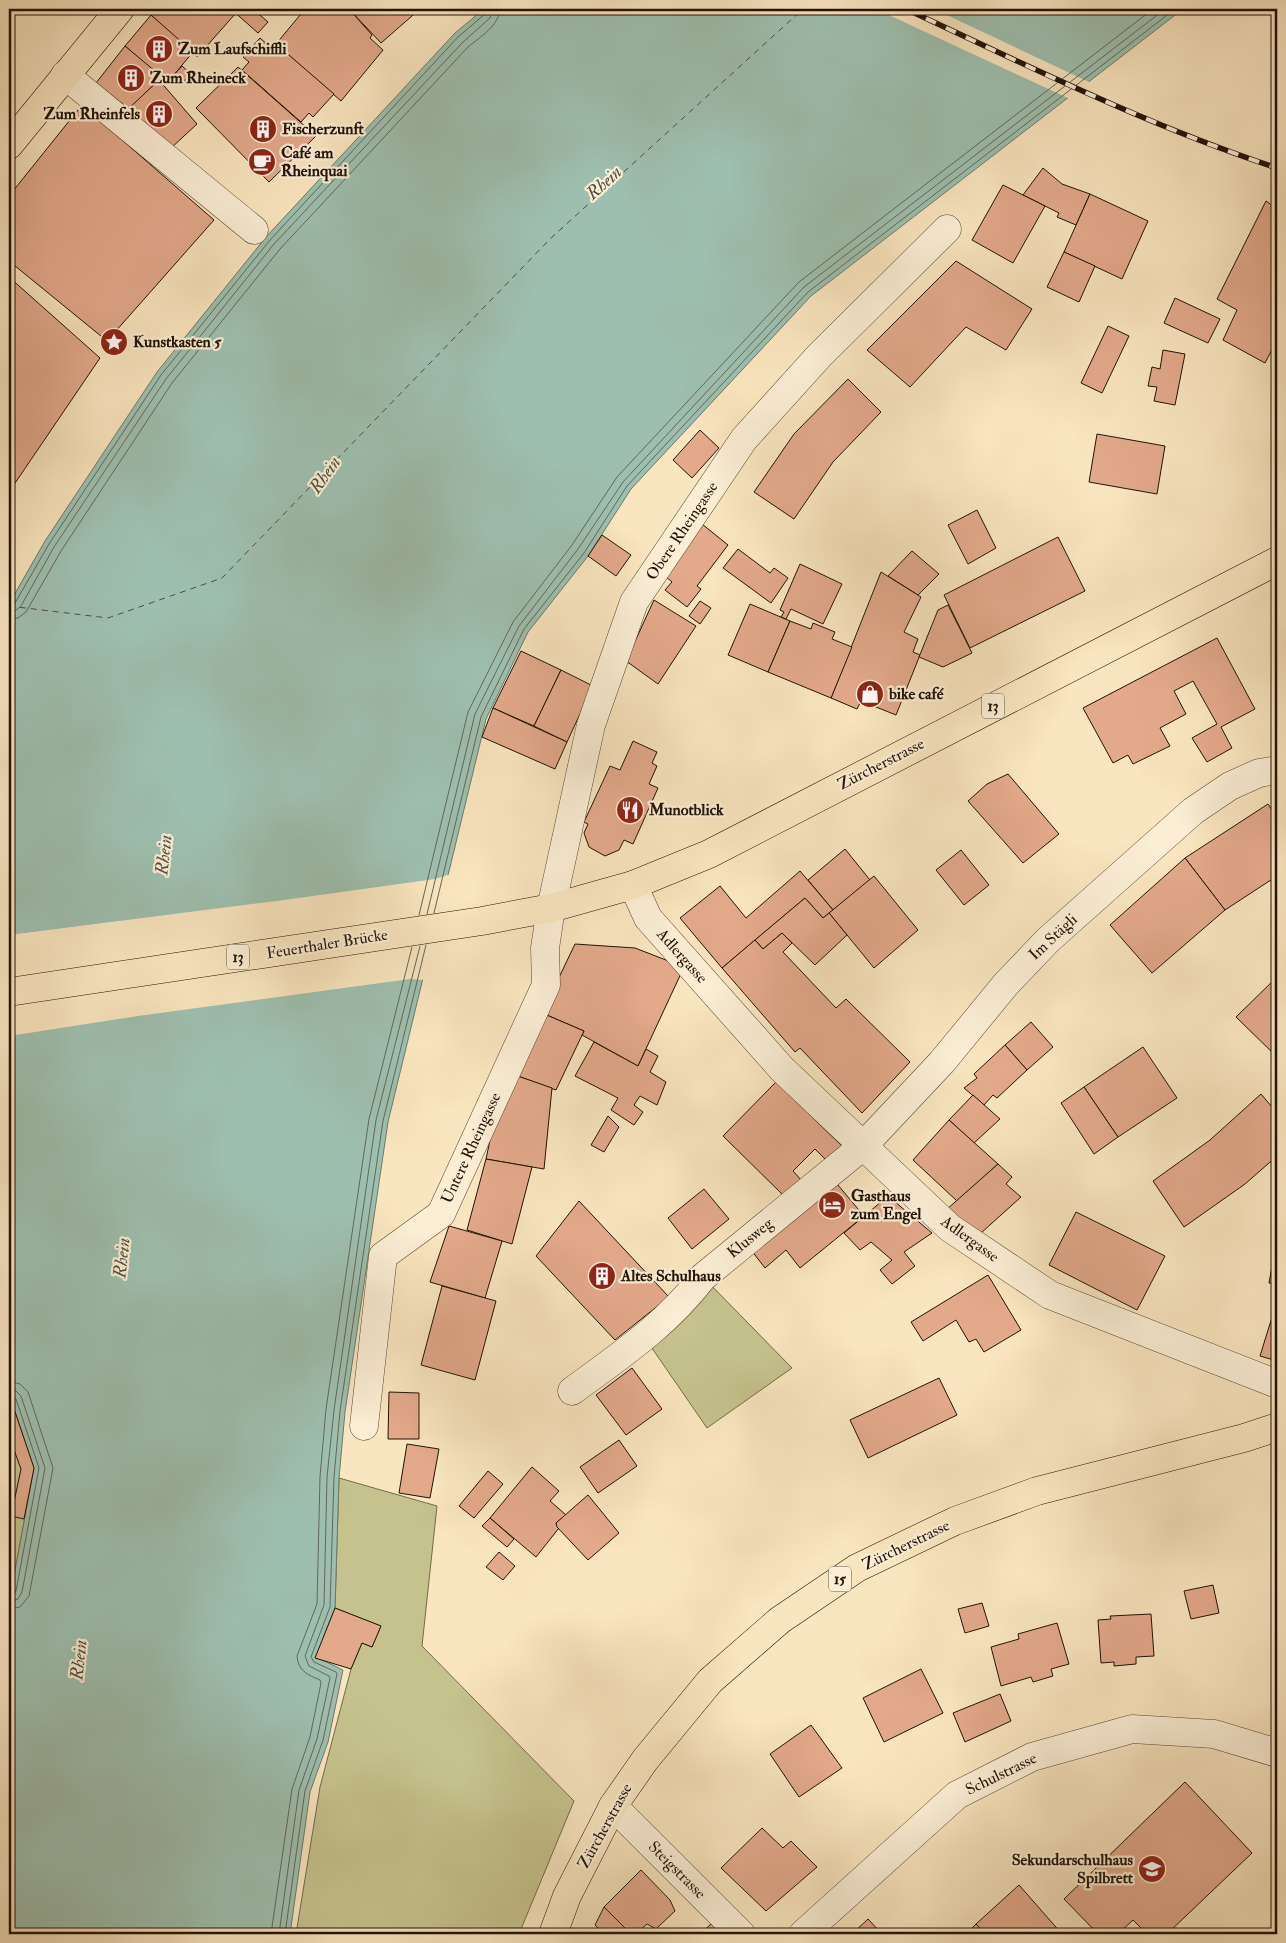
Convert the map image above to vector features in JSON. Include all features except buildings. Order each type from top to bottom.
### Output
[{"type":"main road","points":[[11,137],[120,9]]},
{"type":"main road","name":"Zürcherstrasse","points":[[468,922],[551,908],[633,885],[709,854],[1277,560]]},
{"type":"main road","name":"Feuerthaler Brücke","points":[[9,992],[468,922]]},
{"type":"main road","name":"Zürcherstrasse","points":[[553,1934],[567,1896],[613,1806],[653,1749],[710,1681],[780,1620],[857,1568],[955,1521],[1037,1491],[1244,1438],[1277,1427]]},
{"type":"street","points":[[65,75],[254,230]]},
{"type":"street","name":"Obere Rheingasse","points":[[551,908],[590,725],[634,602],[744,439],[819,356],[947,229]]},
{"type":"street","name":"Im Stägli","points":[[863,1146],[942,1062],[1006,984],[1048,940],[1193,811],[1230,786],[1259,773],[1277,770]]},
{"type":"street","name":"Adlergasse","points":[[633,885],[648,918],[782,1069],[950,1228],[1050,1295],[1277,1384]]},
{"type":"street","name":"Untere Rheingasse","points":[[364,1426],[383,1256],[441,1214],[546,984],[545,948],[551,908]]},
{"type":"street","name":"Klusweg","points":[[572,1391],[645,1338],[687,1299],[703,1278],[863,1146]]},
{"type":"street","name":"Schulstrasse","points":[[803,1934],[957,1795],[1032,1757],[1132,1729],[1214,1734],[1277,1753]]},
{"type":"street","name":"Steigstrasse","points":[[613,1806],[741,1934]]},
{"type":"shaded area","points":[[703,1277],[792,1368],[707,1428],[645,1338]]},
{"type":"shaded area","points":[[9,1394],[34,1468],[9,1603]]},
{"type":"shaded area","points":[[339,1478],[437,1506],[422,1646],[574,1801],[519,1934],[296,1934],[320,1787],[351,1669],[362,1643],[372,1647],[381,1626],[335,1608]]},
{"type":"water","name":"Rhein","points":[[484,9],[1183,9],[811,296],[631,489],[588,556],[528,632],[486,719],[388,1122],[345,1412],[339,1478],[335,1608],[316,1657],[343,1670],[328,1742],[310,1792],[290,1934],[9,1934],[9,1603],[34,1468],[9,1394],[9,604],[45,541],[157,372],[266,237],[455,33]]},
{"type":"pier","points":[[876,9],[934,9],[1091,83],[1070,99]]},
{"type":"pier","points":[[451,874],[425,980],[410,979],[138,1016],[9,1036],[9,935],[284,900],[435,879]]},
{"type":"ferry route","points":[[9,606],[108,618],[222,578],[550,239],[803,9]]},
{"type":"railway","points":[[906,9],[1089,94],[1182,133],[1277,168]]},
{"type":"place","name":"Zum Laufschiffli","points":[[159,49]]},
{"type":"place","name":"Zum Rheineck","points":[[131,78]]},
{"type":"place","name":"Zum Rheinfels","points":[[159,114]]},
{"type":"place","name":"Fischerzunft","points":[[263,129]]},
{"type":"place","name":"Café am Rheinquai","points":[[262,162]]},
{"type":"place","name":"Kunstkasten 5","points":[[114,342]]},
{"type":"place","name":"bike café","points":[[870,694]]},
{"type":"place","name":"Munotblick","points":[[630,810]]},
{"type":"place","name":"Gasthaus zum Engel","points":[[832,1205]]},
{"type":"place","name":"Altes Schulhaus","points":[[602,1276]]},
{"type":"place","name":"Sekundarschulhaus Spilbrett","points":[[1152,1869]]}]
